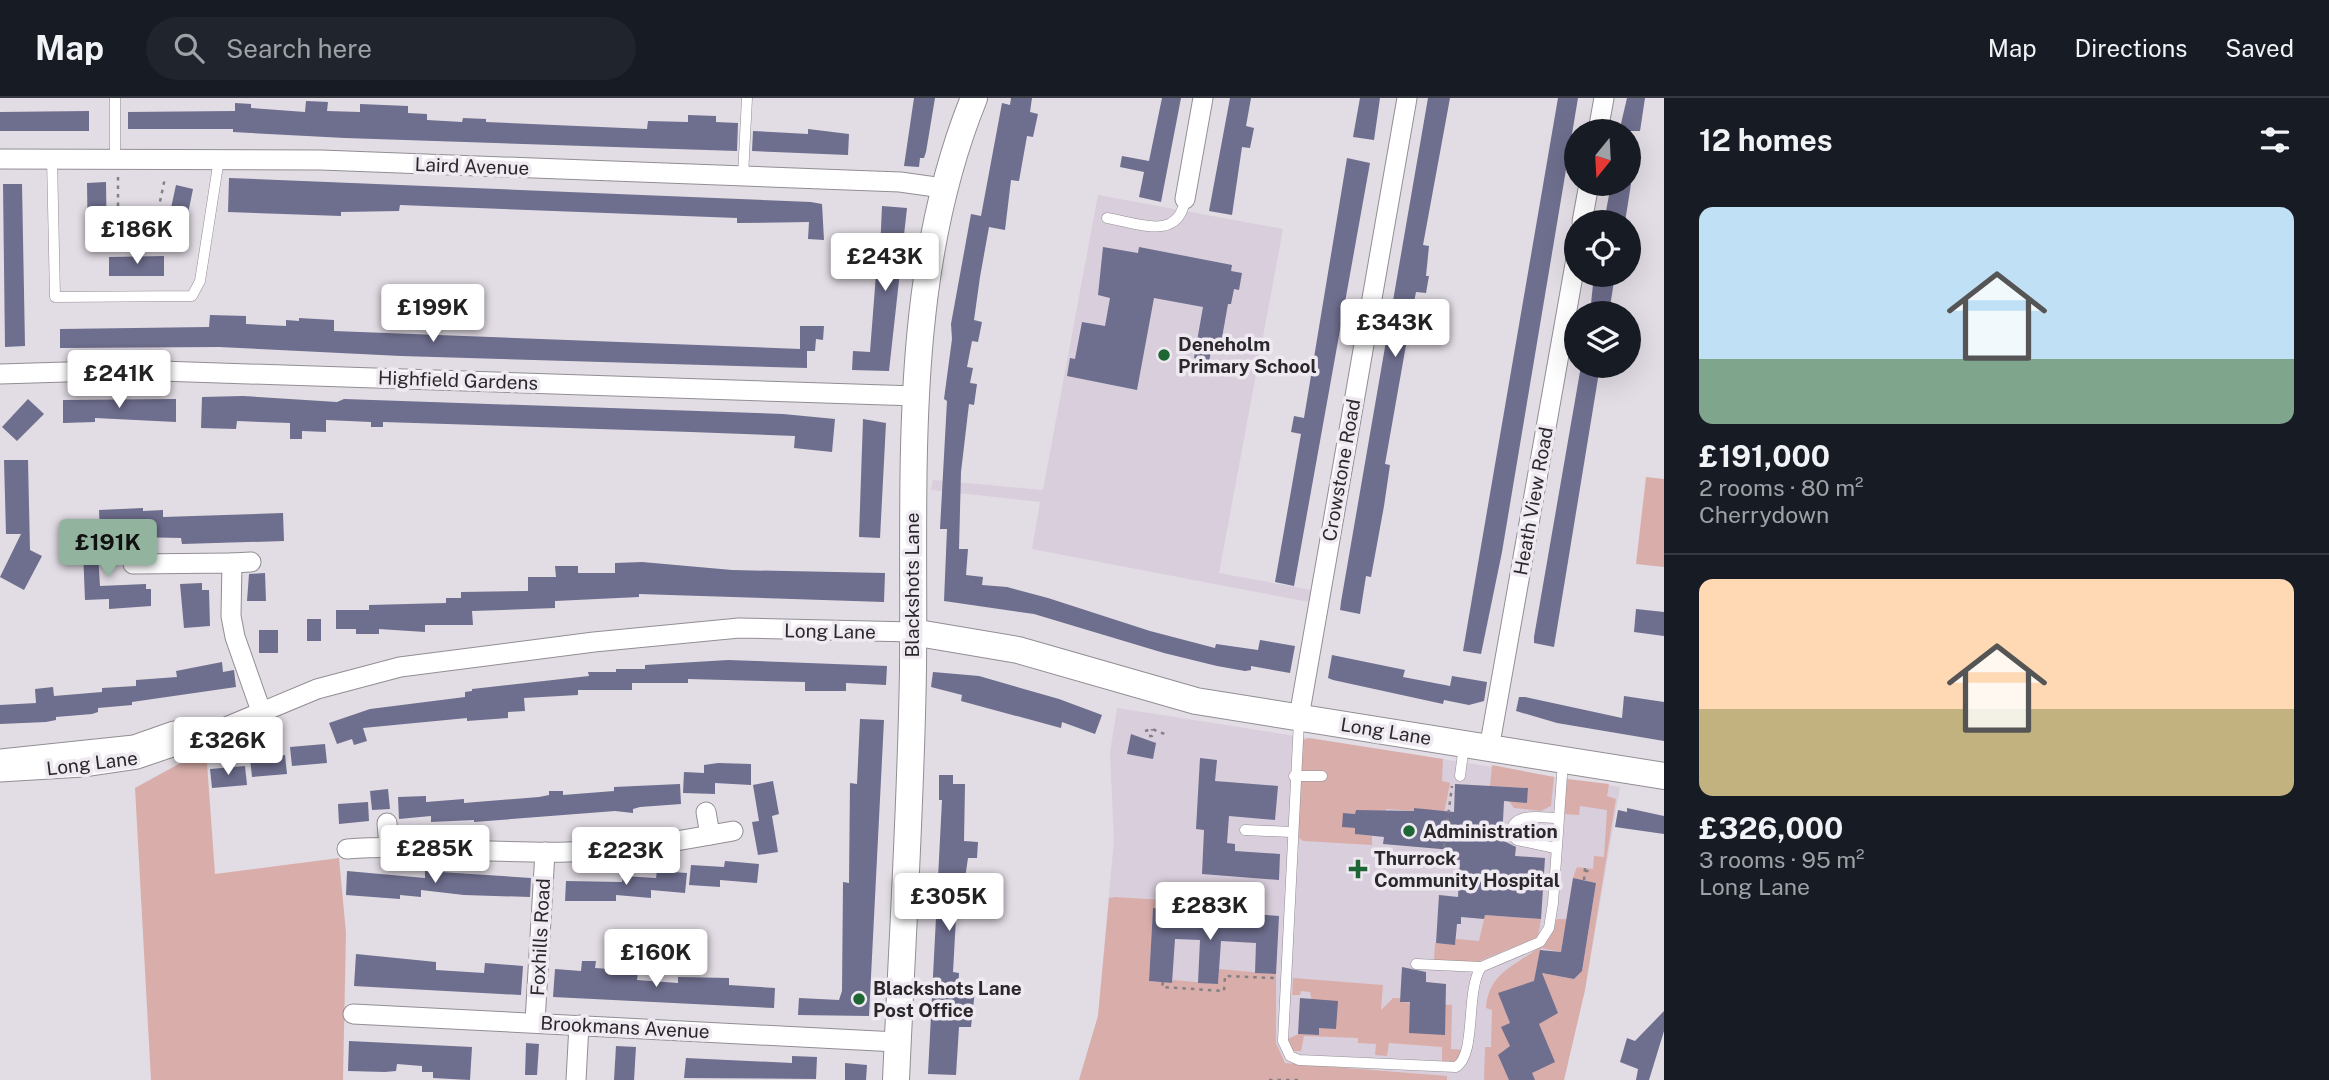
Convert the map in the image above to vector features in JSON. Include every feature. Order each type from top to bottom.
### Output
[{"type":"street","name":"Blackshots Lane","points":[[896,1080],[908,854],[916,396],[924,288],[943,188],[974,98]]},
{"type":"street","points":[[1185,199],[1203,98]]},
{"type":"street","name":"Crowstone Road","points":[[1298,717],[1407,98]]},
{"type":"street","points":[[1600,119],[1604,98]]},
{"type":"street","name":"Laird Avenue","points":[[0,159],[219,158],[900,182],[943,188]]},
{"type":"street","name":"Heath View Road","points":[[1476,746],[1570,287]]},
{"type":"street","name":"Highfield Gardens","points":[[0,374],[131,369],[916,396]]},
{"type":"street","points":[[133,564],[241,563],[231,616],[235,638],[261,711]]},
{"type":"street","name":"Long Lane","points":[[0,772],[22,764],[135,752],[202,737],[317,689],[400,667],[511,652],[739,628],[912,632],[1018,650],[1196,701],[1664,776]]},
{"type":"street","points":[[135,752],[174,732]]},
{"type":"street","points":[[0,759],[22,764]]},
{"type":"street","points":[[706,812],[710,835]]},
{"type":"street","points":[[387,822],[389,846]]},
{"type":"street","points":[[347,849],[389,846],[545,852],[642,847],[733,831]]},
{"type":"street","name":"Foxhills Road","points":[[535,1022],[545,852]]},
{"type":"street","name":"Brookmans Avenue","points":[[353,1014],[897,1042]]},
{"type":"street","points":[[576,1080],[579,1025]]},
{"type":"lane","points":[[115,98],[117,157]]},
{"type":"lane","points":[[743,176],[747,98]]},
{"type":"lane","points":[[52,159],[55,298],[192,296],[200,281],[219,158]]},
{"type":"lane","points":[[1107,218],[1166,226],[1177,222],[1183,213],[1185,199]]},
{"type":"lane","points":[[1298,717],[1283,1041],[1290,1056],[1299,1060],[1456,1067],[1463,1063],[1467,1053],[1472,990],[1481,967]]},
{"type":"lane","points":[[1461,776],[1476,746]]},
{"type":"lane","points":[[1416,964],[1481,967],[1540,942],[1549,928],[1563,760]]},
{"type":"lane","points":[[1294,776],[1322,776]]},
{"type":"lane","points":[[1555,848],[1517,840],[1511,834],[1511,827],[1515,820],[1522,818],[1557,818]]},
{"type":"lane","points":[[1245,830],[1291,832]]},
{"type":"path","points":[[117,157],[118,245],[151,244],[170,158]]},
{"type":"path","points":[[1149,736],[1152,736],[1152,729]]},
{"type":"path","points":[[1145,731],[1152,729],[1167,735]]},
{"type":"path","points":[[1426,861],[1443,854],[1453,776],[1461,776]]},
{"type":"path","points":[[1584,880],[1585,869],[1592,871]]},
{"type":"path","points":[[1163,982],[1163,987],[1224,991],[1225,976],[1280,978]]},
{"type":"path","points":[[1269,1080],[1300,1080]]},
{"type":"shaded area","name":"Deneholm Primary School","points":[[1098,195],[1283,229],[1219,573],[1311,590],[1309,602],[1032,549],[1040,502],[931,490],[933,480],[1043,490]]},
{"type":"shaded area","points":[[1646,477],[1664,479],[1664,567],[1636,564]]},
{"type":"shaded area","name":"Thurrock Community Hospital","points":[[1117,708],[1620,787],[1585,990],[1564,1080],[1079,1080],[1098,1016],[1114,840],[1110,753]]},
{"type":"shaded area","points":[[1309,738],[1443,759],[1442,781],[1450,783],[1444,814],[1415,808],[1414,811],[1386,809],[1386,814],[1356,810],[1355,814],[1343,813],[1343,827],[1355,828],[1356,834],[1372,836],[1372,845],[1303,841],[1297,836],[1303,740]]},
{"type":"shaded area","points":[[206,749],[215,874],[339,858],[346,933],[343,1080],[151,1080],[135,788]]},
{"type":"shaded area","points":[[1492,765],[1554,777],[1551,806],[1541,811],[1514,808],[1509,801],[1527,803],[1528,788],[1490,786]]},
{"type":"shaded area","points":[[1567,779],[1609,784],[1607,796],[1616,799],[1585,990],[1564,1080],[1484,1080],[1485,1047],[1491,1047],[1492,1010],[1486,1008],[1488,995],[1499,977],[1543,944],[1557,919],[1567,919],[1561,952],[1541,948],[1536,972],[1574,979],[1582,971],[1596,883],[1573,878],[1577,867],[1593,869],[1594,856],[1604,857],[1607,810],[1580,806],[1579,815],[1563,814]]},
{"type":"shaded area","points":[[1109,898],[1163,900],[1162,908],[1153,908],[1149,981],[1218,984],[1219,969],[1276,974],[1276,1043],[1285,1063],[1447,1076],[1447,1080],[1079,1080],[1098,1016]]},
{"type":"shaded area","points":[[1485,915],[1541,919],[1538,937],[1475,963],[1434,960],[1435,943],[1455,944],[1456,939],[1479,941]]},
{"type":"shaded area","points":[[1293,978],[1383,985],[1381,1010],[1393,998],[1400,998],[1400,1002],[1452,1005],[1451,1049],[1464,1050],[1457,1062],[1442,1061],[1442,1047],[1389,1043],[1387,1056],[1375,1055],[1376,1044],[1358,1043],[1358,1038],[1304,1036],[1301,1051],[1293,1051],[1288,1039],[1298,1034],[1318,1035],[1310,992],[1301,991],[1300,995],[1292,995]]},
{"type":"building","points":[[914,98],[935,98],[926,152],[924,158],[920,158],[919,167],[904,166]]},
{"type":"building","points":[[1011,98],[1032,98],[1030,112],[1038,114],[1033,137],[1027,136],[1019,181],[1011,180],[1005,230],[989,227],[980,277],[974,320],[982,322],[978,342],[972,341],[967,367],[973,368],[970,383],[977,384],[974,405],[969,404],[961,472],[959,549],[968,549],[966,575],[983,577],[982,585],[1007,587],[1048,598],[1150,631],[1215,648],[1216,644],[1258,650],[1260,640],[1295,646],[1290,673],[1251,666],[1251,670],[1245,671],[1217,666],[1034,614],[944,601],[947,529],[940,529],[947,401],[944,399],[952,339],[951,324],[971,214],[981,216],[1002,103],[1010,105]]},
{"type":"building","points":[[1162,98],[1181,98],[1161,202],[1139,197],[1144,172],[1120,167],[1122,156],[1149,161]]},
{"type":"building","points":[[1230,98],[1251,98],[1246,126],[1254,128],[1250,148],[1242,147],[1232,215],[1209,211]]},
{"type":"building","points":[[1360,98],[1380,98],[1374,140],[1353,137]]},
{"type":"building","points":[[1428,98],[1450,98],[1423,245],[1429,246],[1426,276],[1429,276],[1426,293],[1416,292],[1385,464],[1390,465],[1384,506],[1371,577],[1366,576],[1360,614],[1340,610],[1341,602]]},
{"type":"building","points":[[1558,98],[1578,98],[1574,119],[1564,119],[1564,182],[1502,552],[1481,654],[1463,651]]},
{"type":"building","points":[[1627,98],[1645,98],[1642,119],[1622,119]]},
{"type":"building","points":[[306,101],[328,102],[327,111],[360,112],[360,104],[408,106],[408,113],[427,114],[427,120],[462,122],[463,118],[486,119],[486,122],[647,129],[648,121],[688,122],[688,115],[716,116],[716,122],[738,123],[737,151],[345,138],[233,132],[233,129],[128,129],[128,112],[235,111],[235,103],[251,104],[251,108],[305,112]]},
{"type":"building","points":[[89,111],[89,131],[0,131],[0,112]]},
{"type":"building","points":[[808,129],[849,134],[848,155],[752,151],[753,131],[808,134]]},
{"type":"building","points":[[1347,158],[1370,163],[1294,586],[1275,582],[1301,434],[1291,432],[1294,416],[1304,418]]},
{"type":"building","points":[[229,178],[811,202],[822,204],[824,240],[808,239],[809,222],[737,223],[737,218],[400,205],[399,211],[341,212],[341,216],[228,212]]},
{"type":"building","points":[[106,182],[107,251],[88,251],[87,183]]},
{"type":"building","points":[[3,184],[22,184],[25,346],[5,347]]},
{"type":"building","points":[[176,185],[193,189],[181,248],[163,245]]},
{"type":"building","points":[[1609,196],[1629,196],[1627,210],[1606,210]]},
{"type":"building","points":[[882,206],[907,208],[889,371],[852,370],[853,351],[870,352],[876,274],[879,274]]},
{"type":"building","points":[[1103,247],[1138,253],[1139,247],[1232,265],[1231,271],[1242,273],[1239,290],[1234,289],[1231,304],[1228,304],[1220,349],[1212,348],[1209,361],[1194,358],[1203,307],[1154,298],[1137,390],[1067,376],[1070,358],[1075,359],[1082,322],[1105,326],[1110,298],[1098,295]]},
{"type":"building","points":[[164,256],[164,276],[109,276],[109,257]]},
{"type":"building","points":[[1593,287],[1613,287],[1611,301],[1591,301]]},
{"type":"building","points":[[210,315],[246,316],[246,324],[286,326],[286,320],[299,321],[299,318],[334,320],[334,331],[800,349],[800,326],[824,326],[823,340],[816,339],[815,351],[807,351],[807,368],[401,356],[219,347],[60,348],[60,329],[209,327]]},
{"type":"building","points":[[1579,378],[1598,378],[1554,647],[1534,643]]},
{"type":"building","points":[[243,396],[337,402],[344,399],[783,414],[835,419],[832,452],[794,448],[795,436],[691,432],[383,422],[383,427],[371,427],[371,422],[326,420],[326,432],[302,431],[302,439],[290,439],[290,423],[237,421],[236,429],[201,428],[202,397]]},
{"type":"building","points":[[28,399],[44,414],[17,441],[2,427]]},
{"type":"building","points":[[176,399],[176,422],[95,418],[95,422],[63,423],[63,400]]},
{"type":"building","points":[[863,419],[886,423],[880,538],[859,537]]},
{"type":"building","points":[[4,460],[28,460],[30,550],[42,556],[24,590],[0,577],[21,534],[6,534]]},
{"type":"building","points":[[143,508],[143,511],[163,510],[163,517],[283,513],[284,541],[182,544],[181,538],[134,537],[134,532],[100,534],[99,510]]},
{"type":"building","points":[[96,524],[100,586],[146,584],[146,589],[151,589],[151,606],[109,609],[109,599],[85,600],[82,525]]},
{"type":"building","points":[[642,562],[732,570],[885,573],[884,602],[639,594],[639,597],[555,601],[555,608],[472,611],[473,625],[425,625],[425,632],[379,629],[379,634],[356,634],[356,629],[336,629],[336,610],[369,610],[369,605],[446,603],[446,598],[461,598],[461,592],[528,591],[528,577],[556,577],[555,566],[578,566],[578,573],[615,573],[615,563]]},
{"type":"building","points":[[265,573],[266,601],[247,601],[249,574]]},
{"type":"building","points":[[202,583],[202,590],[209,590],[210,626],[184,628],[180,584]]},
{"type":"building","points":[[1636,609],[1664,612],[1664,636],[1634,632]]},
{"type":"building","points":[[307,619],[321,619],[321,641],[307,641]]},
{"type":"building","points":[[259,630],[278,630],[278,653],[259,653]]},
{"type":"building","points":[[1332,655],[1405,670],[1403,677],[1450,686],[1452,676],[1487,682],[1484,701],[1469,705],[1444,700],[1443,704],[1333,680],[1328,678]]},
{"type":"building","points":[[728,660],[887,666],[886,685],[846,683],[846,691],[805,691],[805,682],[688,679],[688,683],[632,683],[632,690],[578,690],[578,695],[524,698],[525,711],[508,712],[508,718],[467,721],[467,718],[363,728],[367,741],[354,745],[352,739],[337,744],[329,723],[370,709],[465,697],[465,692],[472,689],[589,676],[588,672],[645,669],[645,665]]},
{"type":"building","points":[[222,662],[223,672],[234,670],[236,687],[132,702],[132,705],[98,708],[98,712],[92,714],[56,717],[56,720],[46,722],[0,724],[0,705],[36,703],[35,689],[53,687],[54,696],[102,692],[102,688],[136,686],[136,680],[177,677],[176,671]]},
{"type":"building","points":[[933,672],[979,676],[1059,699],[1102,715],[1095,734],[1062,722],[1061,728],[961,701],[962,695],[931,687]]},
{"type":"building","points":[[1624,696],[1664,702],[1664,741],[1557,723],[1516,711],[1519,697],[1525,697],[1622,718]]},
{"type":"building","points":[[860,719],[884,720],[869,1016],[798,1015],[799,998],[839,1000],[842,991],[843,882],[849,883],[850,783],[857,784]]},
{"type":"building","points":[[1131,734],[1156,743],[1153,759],[1127,754]]},
{"type":"building","points":[[325,744],[327,763],[292,766],[290,747]]},
{"type":"building","points":[[285,755],[287,774],[252,777],[250,758]]},
{"type":"building","points":[[1200,758],[1217,760],[1215,781],[1278,786],[1275,820],[1229,816],[1227,843],[1235,844],[1235,851],[1280,854],[1279,880],[1202,874],[1204,830],[1196,829]]},
{"type":"building","points":[[751,764],[751,785],[715,783],[715,794],[683,793],[684,772],[704,773],[704,765]]},
{"type":"building","points":[[245,766],[247,785],[212,788],[210,769]]},
{"type":"building","points":[[939,775],[953,775],[953,784],[965,784],[964,841],[978,842],[977,858],[968,858],[962,899],[957,899],[953,972],[959,973],[958,990],[975,990],[971,1027],[959,1027],[956,1075],[928,1074],[942,800],[939,800]]},
{"type":"building","points":[[773,781],[779,814],[772,816],[778,852],[758,855],[752,822],[759,821],[753,785]]},
{"type":"building","points":[[680,784],[681,804],[640,807],[633,809],[633,813],[615,811],[474,822],[431,822],[431,816],[399,819],[398,797],[426,796],[426,802],[464,799],[464,803],[539,797],[549,795],[549,791],[563,791],[563,795],[614,791],[614,787]]},
{"type":"building","points":[[1455,784],[1528,788],[1527,803],[1504,801],[1502,840],[1516,847],[1515,856],[1545,858],[1541,919],[1485,915],[1484,919],[1461,917],[1461,924],[1457,924],[1455,945],[1436,943],[1439,895],[1458,897],[1460,860],[1452,859],[1452,850],[1383,844],[1384,837],[1355,834],[1355,828],[1342,827],[1343,813],[1355,814],[1356,810],[1414,811],[1414,808],[1454,812]]},
{"type":"building","points":[[388,789],[390,809],[372,810],[370,791]]},
{"type":"building","points":[[368,802],[369,821],[339,824],[338,804]]},
{"type":"building","points":[[1627,808],[1664,816],[1664,834],[1615,827],[1618,810],[1627,812]]},
{"type":"building","points":[[725,861],[759,864],[757,883],[720,880],[720,887],[689,885],[691,865],[724,867]]},
{"type":"building","points":[[347,871],[425,878],[425,871],[531,878],[530,897],[464,895],[421,890],[421,897],[400,895],[400,899],[346,895]]},
{"type":"building","points":[[657,871],[687,873],[685,893],[651,890],[651,898],[616,895],[616,901],[565,901],[566,881],[622,882],[623,876],[656,878]]},
{"type":"building","points":[[1573,878],[1596,883],[1582,971],[1574,979],[1542,973],[1558,1013],[1539,1024],[1555,1062],[1532,1073],[1535,1080],[1509,1080],[1498,1055],[1510,1046],[1501,1027],[1510,1023],[1498,993],[1534,981],[1540,950],[1561,952]]},
{"type":"building","points":[[1153,908],[1177,909],[1177,915],[1221,918],[1256,920],[1256,914],[1279,916],[1276,974],[1255,973],[1256,943],[1221,941],[1218,984],[1198,983],[1200,940],[1175,939],[1172,983],[1149,981]]},
{"type":"building","points":[[356,954],[436,962],[436,970],[484,973],[485,963],[523,966],[521,995],[354,986]]},
{"type":"building","points":[[582,961],[596,961],[595,968],[638,971],[637,980],[678,983],[678,977],[729,978],[729,985],[775,988],[774,1008],[553,997],[555,969],[581,971]]},
{"type":"building","points":[[1402,967],[1426,972],[1426,982],[1446,984],[1445,1035],[1409,1033],[1410,1002],[1400,1002]]},
{"type":"building","points":[[1300,998],[1338,1001],[1336,1029],[1319,1028],[1319,1035],[1298,1034]]},
{"type":"building","points":[[1664,1011],[1664,1031],[1649,1080],[1636,1080],[1638,1069],[1620,1062],[1627,1038],[1635,1041]]},
{"type":"building","points":[[349,1041],[472,1047],[470,1080],[433,1078],[433,1072],[422,1072],[422,1066],[397,1064],[396,1071],[348,1071]]},
{"type":"building","points":[[526,1043],[539,1044],[537,1075],[525,1075]]},
{"type":"building","points":[[616,1046],[636,1047],[634,1080],[614,1080]]},
{"type":"building","points":[[792,1056],[817,1057],[816,1079],[684,1078],[686,1058],[792,1063]]},
{"type":"building","points":[[845,1063],[867,1065],[866,1080],[845,1080]]},
{"type":"place","name":"Deneholm Primary School","points":[[1164,355]]},
{"type":"place","name":"Administration","points":[[1409,831]]},
{"type":"place","name":"Thurrock Community Hospital","points":[[1358,869]]},
{"type":"place","name":"Blackshots Lane Post Office","points":[[859,999]]}]
